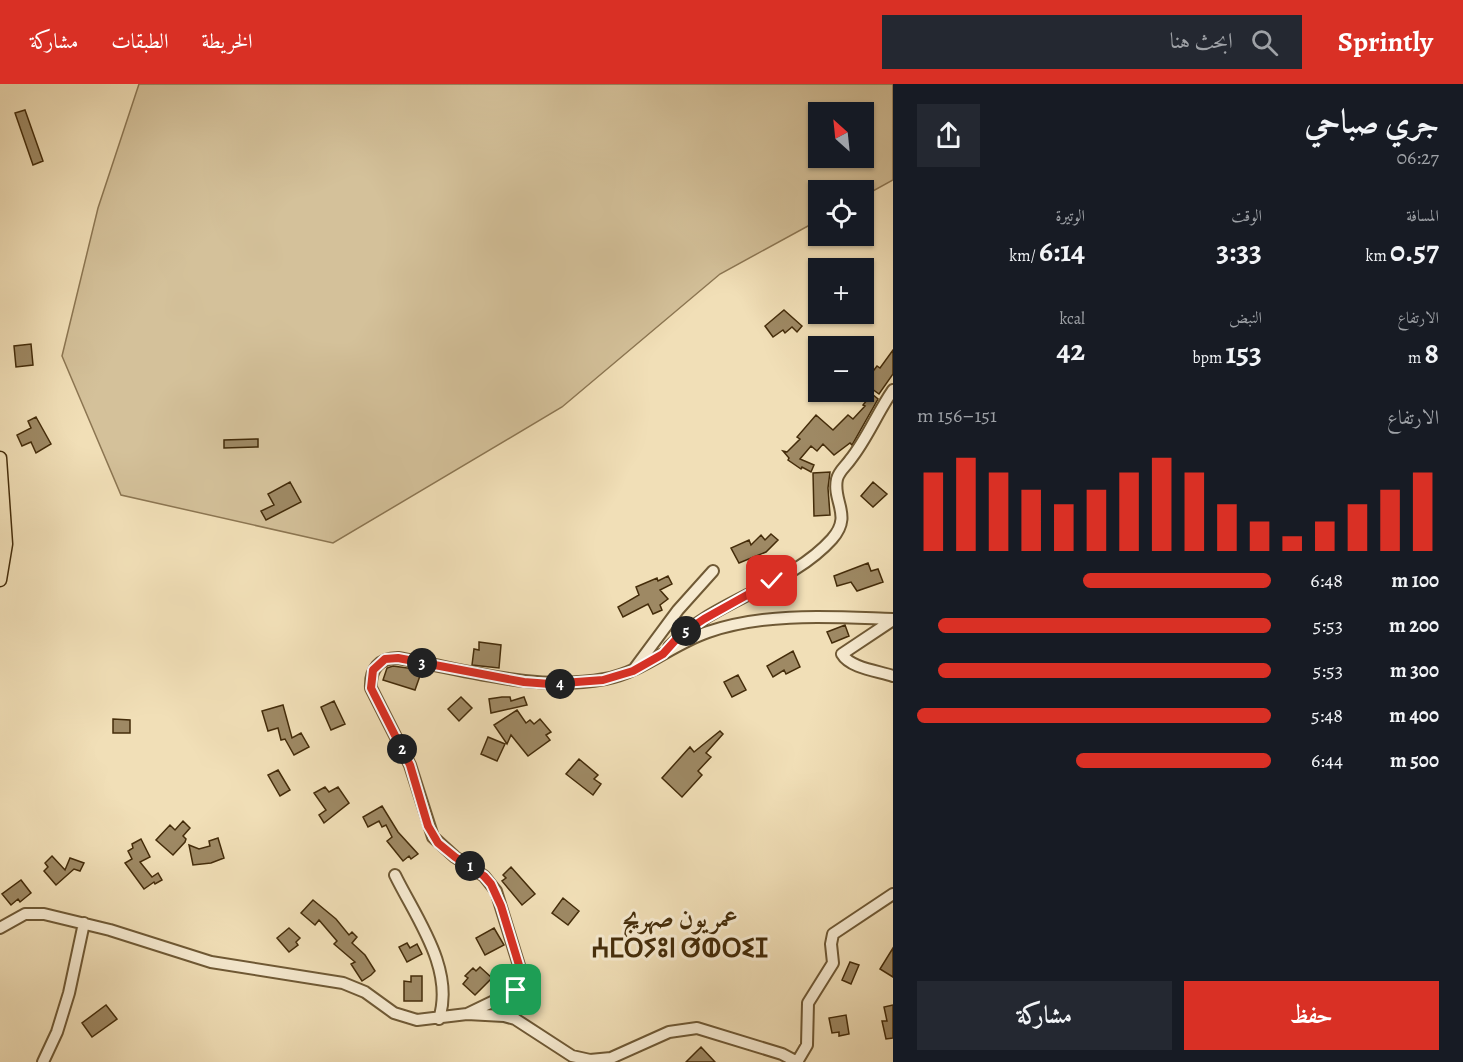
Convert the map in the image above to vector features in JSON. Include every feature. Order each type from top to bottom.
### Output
[{"type":"main road","points":[[0,458],[6,544],[0,579]]},
{"type":"street","points":[[663,654],[680,635],[789,572],[832,539],[842,522],[837,481],[839,474],[857,452],[893,390]]},
{"type":"street","points":[[633,671],[678,610],[713,571]]},
{"type":"street","points":[[468,1014],[516,990],[521,984],[522,975],[501,906],[491,884],[484,876],[438,843],[428,826],[410,765],[374,696],[370,682],[373,670],[385,659],[398,658],[498,679],[550,684],[603,680],[633,671],[707,632],[762,620],[834,616],[893,619]]},
{"type":"street","points":[[893,619],[842,654],[845,659],[855,664],[893,676]]},
{"type":"street","points":[[395,875],[439,965],[443,1004],[439,1019]]},
{"type":"street","points":[[0,928],[17,917],[36,913],[84,923],[211,962],[343,983],[364,992],[394,1013],[417,1020],[468,1014],[489,1014],[515,1019],[572,1056],[602,1061],[669,1032],[697,1028],[782,1054],[797,1062],[804,1051],[808,1036],[808,1003],[833,963],[831,944],[833,934],[836,929],[865,914],[893,894]]},
{"type":"street","points":[[43,1062],[57,1032],[69,993],[84,923]]},
{"type":"shaded area","points":[[139,84],[893,84],[893,180],[874,190],[874,180],[808,180],[808,226],[720,274],[562,407],[333,543],[121,495],[62,356],[98,208]]},
{"type":"building","points":[[25,110],[43,161],[33,165],[15,113]]},
{"type":"building","points":[[784,310],[802,326],[797,332],[792,327],[785,333],[783,330],[773,337],[765,326]]},
{"type":"building","points":[[31,344],[33,365],[16,367],[14,346]]},
{"type":"building","points":[[893,350],[893,374],[879,394],[874,390],[874,370],[877,366],[880,368]]},
{"type":"building","points":[[874,396],[878,399],[852,445],[850,443],[834,455],[823,444],[817,451],[811,446],[800,459],[814,465],[811,472],[802,467],[801,469],[788,460],[789,458],[783,451],[787,452],[800,439],[797,437],[816,415],[833,430],[848,415],[853,419],[865,406],[863,405],[865,402],[874,402]]},
{"type":"building","points":[[36,417],[51,444],[36,453],[31,442],[22,446],[17,435],[31,428],[28,421]]},
{"type":"building","points":[[258,439],[258,447],[224,448],[224,440]]},
{"type":"building","points":[[830,472],[828,488],[830,515],[814,516],[813,473]]},
{"type":"building","points":[[290,482],[301,502],[266,520],[261,511],[274,505],[268,494]]},
{"type":"building","points":[[873,482],[887,494],[873,507],[861,496]]},
{"type":"building","points":[[771,534],[778,540],[766,552],[739,563],[731,548],[749,540],[751,545],[761,535],[765,540]]},
{"type":"building","points":[[868,563],[871,571],[878,569],[883,582],[857,591],[851,582],[837,586],[834,576]]},
{"type":"building","points":[[668,576],[672,584],[660,590],[668,599],[660,605],[662,610],[653,614],[648,604],[623,617],[618,607],[639,595],[636,587]]},
{"type":"building","points":[[845,625],[849,636],[832,643],[827,632]]},
{"type":"building","points":[[479,642],[501,645],[499,668],[472,665],[474,649],[479,650]]},
{"type":"building","points":[[793,651],[800,667],[786,674],[784,670],[773,677],[767,666]]},
{"type":"building","points":[[393,666],[422,670],[415,690],[383,680],[387,668]]},
{"type":"building","points":[[738,675],[746,690],[732,697],[724,682]]},
{"type":"building","points":[[461,697],[472,708],[459,721],[448,709]]},
{"type":"building","points":[[510,697],[511,701],[524,697],[527,705],[491,713],[489,699]]},
{"type":"building","points":[[334,701],[345,724],[331,730],[321,707]]},
{"type":"building","points":[[283,705],[292,738],[301,733],[309,747],[294,755],[285,739],[281,740],[278,728],[268,731],[262,711]]},
{"type":"building","points":[[517,710],[526,723],[530,720],[534,724],[540,719],[551,732],[546,735],[550,740],[528,756],[511,735],[507,744],[494,725]]},
{"type":"building","points":[[113,719],[130,720],[130,733],[113,733]]},
{"type":"building","points":[[720,731],[723,734],[706,753],[711,757],[698,771],[702,775],[682,797],[662,778],[690,747],[694,752]]},
{"type":"building","points":[[488,737],[505,744],[497,761],[481,754]]},
{"type":"building","points":[[579,759],[598,775],[594,779],[601,784],[593,795],[566,774]]},
{"type":"building","points":[[278,770],[290,790],[280,796],[268,775]]},
{"type":"building","points":[[325,787],[329,792],[338,787],[349,803],[324,823],[319,815],[326,810],[314,793]]},
{"type":"building","points":[[382,806],[398,832],[418,854],[411,859],[409,856],[403,861],[387,841],[392,837],[386,825],[382,827],[379,821],[368,827],[363,817]]},
{"type":"building","points":[[183,821],[190,828],[183,836],[186,839],[185,842],[173,855],[156,840],[170,825],[175,830]]},
{"type":"building","points":[[218,838],[224,858],[211,863],[193,865],[189,845],[199,849],[210,846],[209,841]]},
{"type":"building","points":[[141,839],[150,857],[140,862],[152,877],[158,873],[162,880],[144,889],[125,863],[132,859],[128,851],[133,848],[132,844]]},
{"type":"building","points":[[52,856],[65,870],[70,858],[84,863],[80,871],[74,869],[56,885],[44,871],[48,867],[45,863]]},
{"type":"building","points":[[511,867],[535,894],[522,905],[502,881],[506,878],[503,875]]},
{"type":"building","points":[[21,880],[31,893],[20,902],[18,899],[11,905],[2,894]]},
{"type":"building","points":[[563,898],[579,911],[568,925],[552,913]]},
{"type":"building","points":[[313,900],[336,919],[349,935],[352,932],[357,937],[352,943],[365,955],[375,971],[371,975],[362,981],[351,964],[355,962],[334,944],[337,941],[319,920],[315,925],[301,913]]},
{"type":"building","points":[[289,928],[300,938],[296,942],[298,945],[289,952],[277,938]]},
{"type":"building","points":[[494,928],[504,945],[485,955],[476,938]]},
{"type":"building","points":[[407,943],[410,948],[417,944],[422,954],[407,962],[399,947]]},
{"type":"building","points":[[893,948],[893,977],[880,969]]},
{"type":"building","points":[[850,962],[859,965],[851,984],[842,980]]},
{"type":"building","points":[[480,967],[492,978],[475,995],[463,984],[468,978],[465,976],[473,968],[476,971]]},
{"type":"building","points":[[411,976],[422,976],[422,1001],[404,1001],[404,981],[411,982]]},
{"type":"building","points":[[106,1005],[117,1019],[92,1037],[82,1023]]},
{"type":"building","points":[[893,1005],[893,1038],[886,1039],[882,1021],[887,1021],[884,1007]]},
{"type":"building","points":[[846,1015],[849,1034],[839,1036],[839,1032],[832,1033],[829,1018]]},
{"type":"building","points":[[701,1047],[715,1062],[686,1062]]},
{"type":"district","name":"عمريون صهريج ⵄⵎⵔⵢⵓⵏ ⵚⵀⵔⵉⵊ","points":[[680,933]]},
{"type":"route","points":[[516,990],[521,984],[522,975],[496,891],[476,869],[455,857],[433,837],[410,765],[371,688],[373,670],[385,659],[398,658],[498,679],[524,682],[550,684],[603,680],[633,671],[663,654],[680,635],[772,581]]}]
